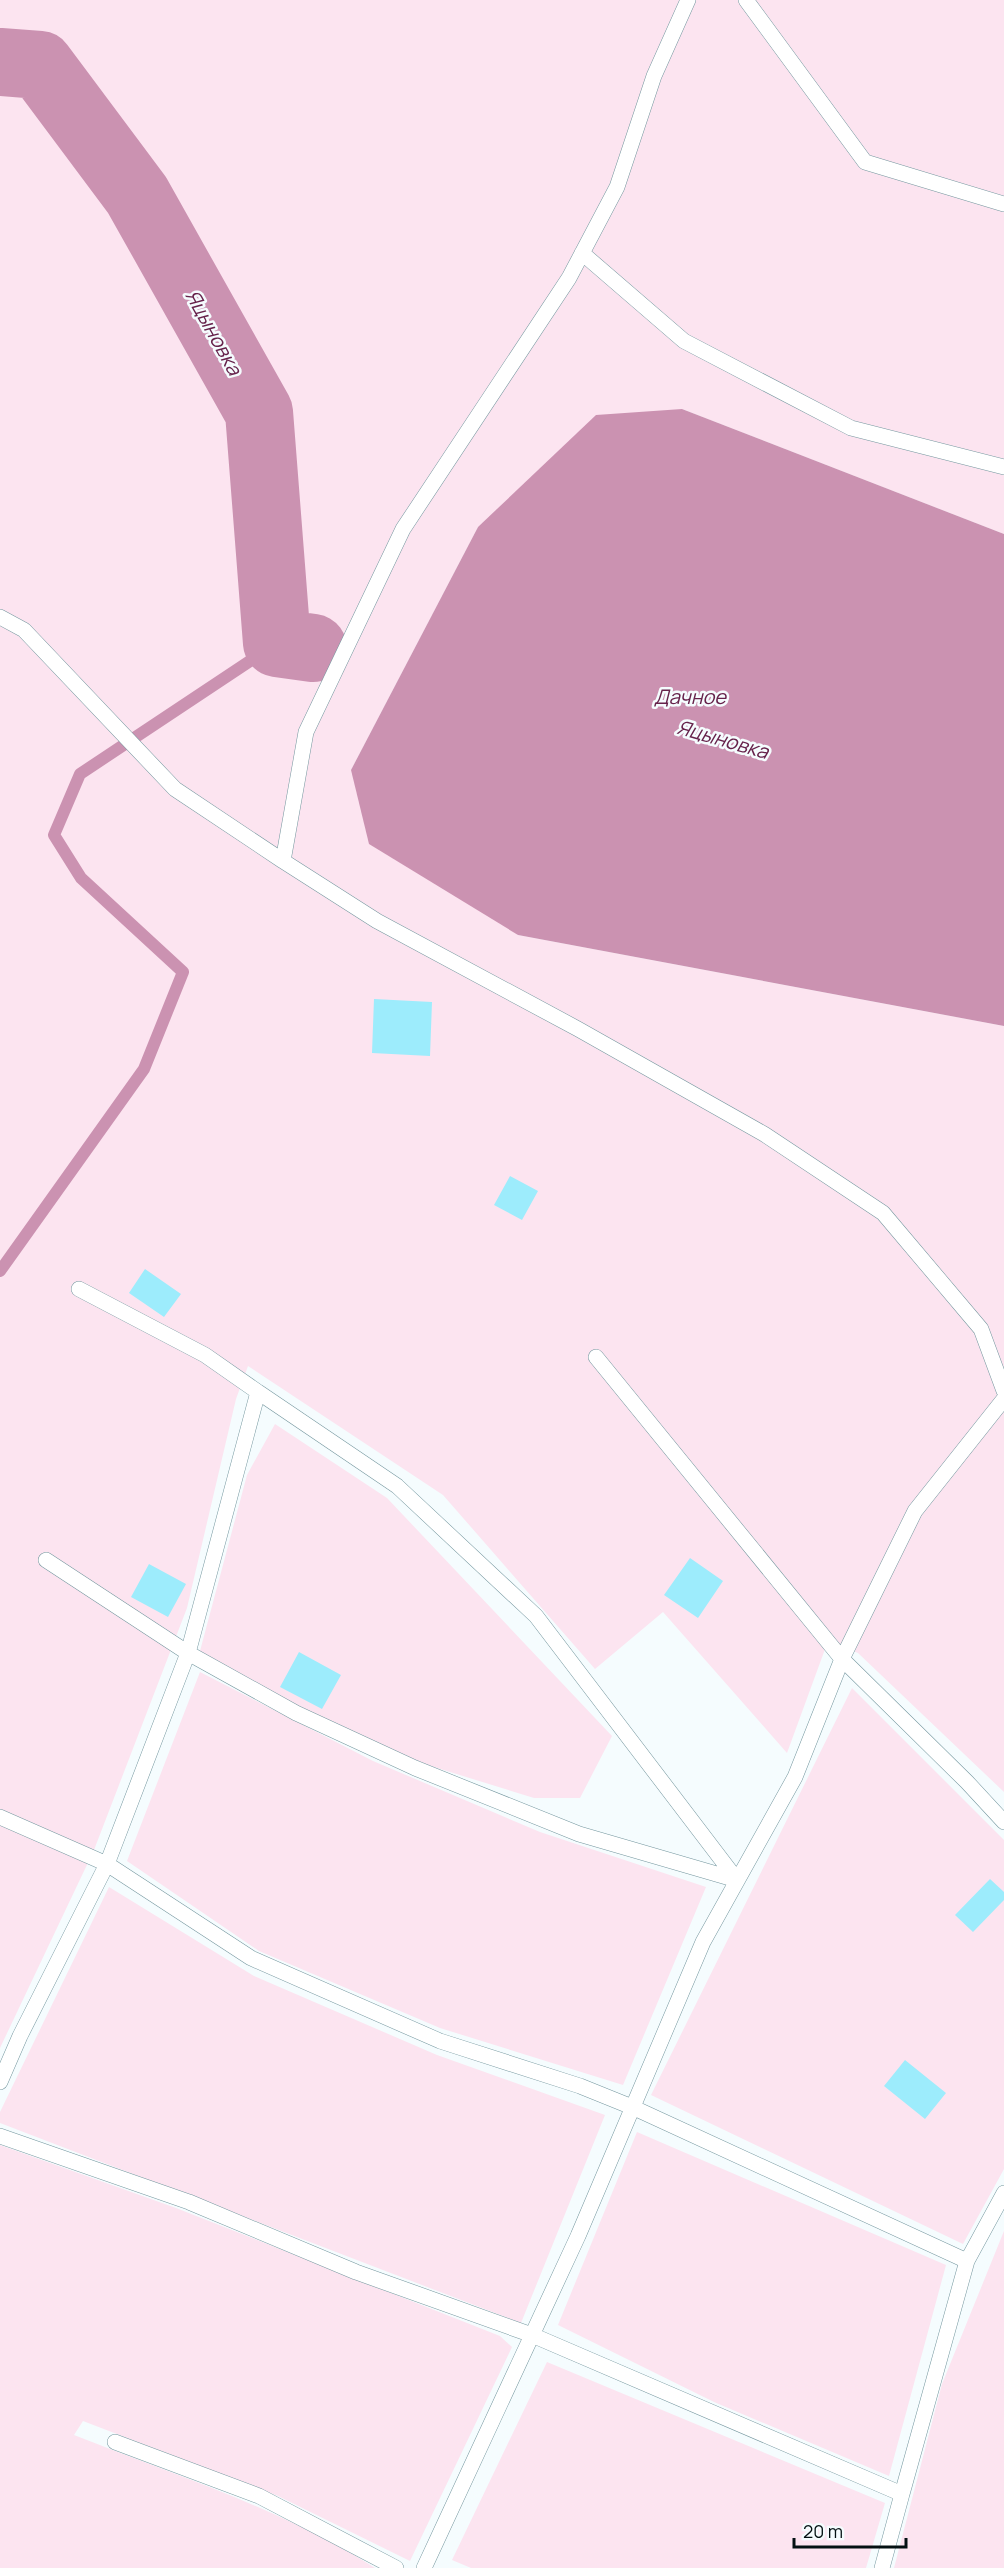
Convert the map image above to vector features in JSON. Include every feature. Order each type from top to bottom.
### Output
[{"type":"lane","points":[[283,861],[306,732],[403,529],[537,327],[582,253],[617,187],[654,76],[688,0]]},
{"type":"lane","points":[[746,0],[864,162],[1004,204]]},
{"type":"lane","points":[[582,253],[684,341],[851,428],[1004,467]]},
{"type":"lane","points":[[0,617],[24,630],[176,789],[377,921],[578,1029],[764,1134],[883,1213],[981,1329],[1004,1391]]},
{"type":"lane","points":[[79,1289],[205,1355],[397,1486],[536,1616],[737,1880]]},
{"type":"lane","points":[[596,1357],[842,1659],[967,1782],[1004,1822]]},
{"type":"lane","points":[[0,2082],[20,2036],[108,1864],[188,1653],[258,1392]]},
{"type":"lane","points":[[424,2568],[532,2335],[703,1942],[795,1776],[842,1659],[915,1511],[1004,1399]]},
{"type":"lane","points":[[46,1560],[188,1653],[296,1713],[415,1768],[579,1833],[737,1880]]},
{"type":"lane","points":[[0,1817],[108,1864],[251,1958],[440,2042],[580,2086],[632,2107],[967,2261]]},
{"type":"lane","points":[[0,2136],[189,2202],[356,2272],[532,2335],[902,2494]]},
{"type":"lane","points":[[882,2568],[967,2261],[1004,2193]]},
{"type":"lane","points":[[116,2442],[259,2496],[396,2568]]},
{"type":"shaded area","points":[[0,0],[1004,0],[1004,534],[682,409],[478,527],[351,770],[518,935],[1004,1026],[1004,1792],[858,1653],[828,1641],[787,1753],[663,1612],[595,1669],[443,1495],[248,1366],[236,1399],[187,1608],[94,1850],[0,2048]]},
{"type":"shaded area","points":[[275,1424],[387,1498],[612,1736],[580,1798],[534,1798],[392,1754],[222,1668],[200,1651],[247,1475]]},
{"type":"shaded area","points":[[200,1672],[373,1761],[540,1832],[706,1887],[623,2085],[440,2028],[259,1951],[127,1861]]},
{"type":"shaded area","points":[[852,1688],[1004,1840],[1004,2169],[963,2244],[651,2095]]},
{"type":"shaded area","points":[[109,1887],[254,1976],[437,2055],[605,2115],[521,2323],[0,2123],[0,2112]]},
{"type":"shaded area","points":[[637,2132],[946,2265],[889,2476],[714,2402],[558,2325]]},
{"type":"shaded area","points":[[0,2145],[176,2208],[500,2336],[512,2347],[410,2561],[278,2496],[83,2421],[74,2435],[228,2494],[304,2528],[375,2568],[0,2568]]},
{"type":"shaded area","points":[[1004,2231],[1004,2568],[894,2568],[942,2384]]},
{"type":"shaded area","points":[[547,2362],[885,2503],[866,2568],[471,2568],[452,2560]]},
{"type":"water","name":"Дачное","points":[[682,409],[1004,534],[1004,1026],[518,935],[369,844],[351,770],[478,527],[596,415]]},
{"type":"building","points":[[374,999],[432,1002],[430,1056],[372,1053]]},
{"type":"building","points":[[510,1176],[538,1191],[522,1220],[494,1205]]},
{"type":"building","points":[[145,1269],[181,1294],[164,1317],[129,1293]]},
{"type":"building","points":[[690,1558],[723,1581],[698,1618],[664,1595]]},
{"type":"building","points":[[149,1564],[186,1584],[168,1617],[131,1597]]},
{"type":"building","points":[[299,1652],[341,1675],[322,1709],[280,1687]]},
{"type":"building","points":[[990,1879],[1004,1892],[1004,1900],[973,1932],[955,1915]]},
{"type":"building","points":[[905,2060],[946,2093],[925,2119],[884,2086]]},
{"type":"waterway","name":"Яцыновка","points":[[0,62],[40,65],[137,195],[259,412],[277,643],[313,648]]},
{"type":"waterway","points":[[0,1271],[144,1069],[183,972],[81,878],[54,835],[80,774],[277,643]]}]
